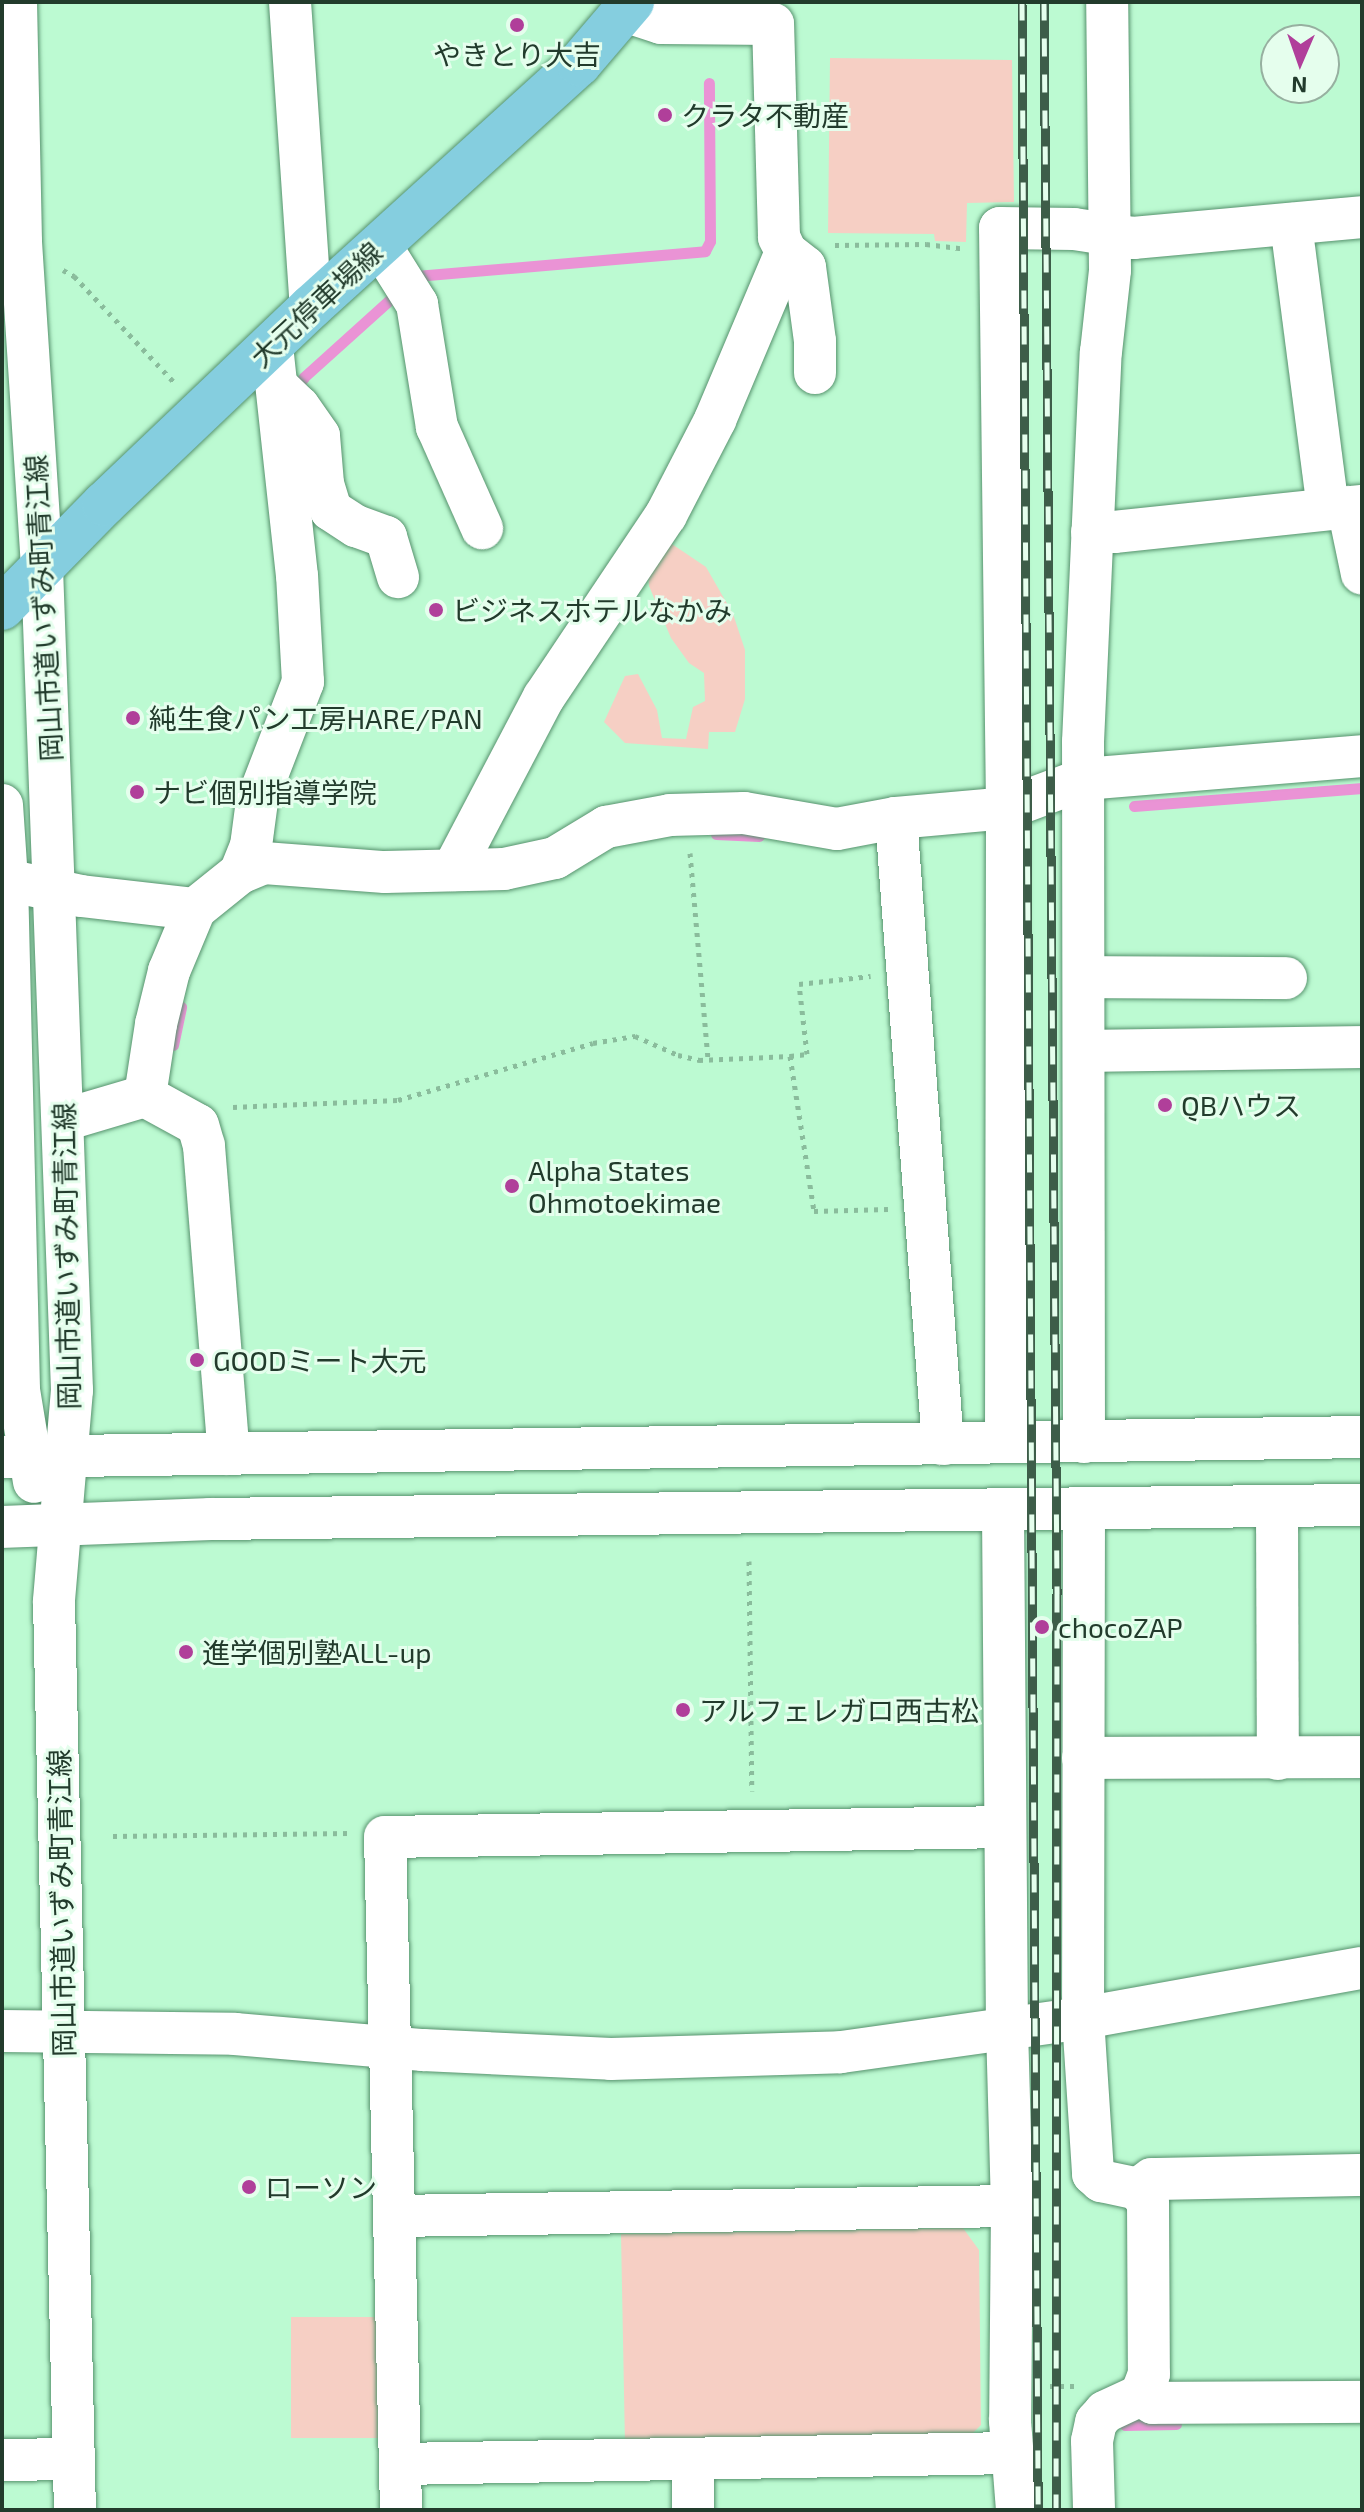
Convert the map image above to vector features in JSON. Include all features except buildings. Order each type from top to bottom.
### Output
[{"type":"main road","name":"大元停車場線","points":[[2,608],[202,411],[284,383],[311,307],[397,273],[629,7]]},
{"type":"street","name":"岡山市道いずみ町青江線","points":[[16,2],[21,242],[42,568],[57,892],[72,1390],[33,1456],[35,1526],[54,1602],[75,2510]]},
{"type":"street","points":[[290,2],[311,307]]},
{"type":"street","points":[[1084,1442],[1084,779],[1092,532],[1109,236],[1107,2]]},
{"type":"street","points":[[629,7],[661,23],[773,24],[779,237],[786,252],[805,267],[815,341],[815,373]]},
{"type":"street","points":[[1006,1442],[1007,808],[1000,228],[1074,229],[1133,238],[1362,217]]},
{"type":"street","points":[[1291,224],[1362,574]]},
{"type":"street","points":[[453,870],[544,697],[666,515],[715,420],[786,252]]},
{"type":"street","points":[[397,273],[417,304],[437,427],[482,528]]},
{"type":"street","points":[[240,873],[251,846],[257,801],[303,682],[284,383]]},
{"type":"street","points":[[284,383],[319,436],[323,484],[331,510],[356,526],[386,537],[398,577]]},
{"type":"street","points":[[1092,532],[1346,507]]},
{"type":"street","points":[[164,1106],[156,1024],[169,971],[195,909],[240,873],[264,863],[385,872],[504,869],[555,858],[606,827],[670,815],[744,813],[837,829],[897,831],[1007,808],[1084,779],[1362,756]]},
{"type":"street","points":[[2,805],[8,1160],[19,1390],[33,1456],[1362,1437]]},
{"type":"street","points":[[897,831],[943,1444]]},
{"type":"street","points":[[5,880],[57,892],[195,909]]},
{"type":"street","points":[[1084,977],[1286,978]]},
{"type":"street","points":[[1085,1051],[1362,1047]]},
{"type":"street","points":[[64,1120],[164,1106],[198,1125],[204,1146],[229,1454]]},
{"type":"street","points":[[35,1526],[210,1519],[1362,1505]]},
{"type":"street","points":[[1277,1506],[1278,1759]]},
{"type":"street","points":[[1084,1509],[1083,2018],[1093,2174],[1101,2181],[1138,2189],[1148,2203],[1149,2374],[1141,2395],[1105,2412],[1096,2422],[1092,2441],[1094,2510]]},
{"type":"street","points":[[1003,1511],[1007,2028],[1012,2206],[1010,2387],[1017,2510]]},
{"type":"street","points":[[1083,1758],[1362,1757]]},
{"type":"street","points":[[401,2510],[385,1837],[753,1828],[1005,1827]]},
{"type":"street","points":[[2,2031],[235,2034],[391,2048],[611,2059],[841,2052],[1083,2018],[1362,1968]]},
{"type":"street","points":[[1138,2189],[1152,2179],[1362,2175]]},
{"type":"street","points":[[395,2216],[1012,2206]]},
{"type":"street","points":[[1141,2395],[1153,2403],[1362,2402]]},
{"type":"street","points":[[400,2464],[1012,2453]]},
{"type":"street","points":[[2,2460],[74,2459]]},
{"type":"street","points":[[693,2459],[693,2510]]},
{"type":"path","points":[[786,252],[810,246],[926,244],[964,248]]},
{"type":"path","points":[[58,268],[74,276],[202,411]]},
{"type":"path","points":[[689,847],[708,1059]]},
{"type":"path","points":[[164,1106],[220,1108],[398,1100],[593,1043],[635,1036],[678,1055],[708,1059],[807,1054],[799,984],[908,972]]},
{"type":"path","points":[[790,1056],[814,1211],[926,1208]]},
{"type":"path","points":[[749,1561],[753,1828]]},
{"type":"path","points":[[113,1836],[369,1833],[385,1837]]},
{"type":"path","points":[[1010,2387],[1089,2386]]},
{"type":"shaded area","points":[[830,58],[1012,60],[1014,202],[967,203],[966,242],[935,241],[934,234],[828,233]]},
{"type":"shaded area","points":[[663,538],[706,567],[733,614],[745,650],[745,699],[735,732],[709,732],[708,749],[625,743],[604,722],[625,676],[638,674],[657,710],[662,738],[686,739],[693,707],[705,701],[704,673],[689,663],[671,638],[649,586],[647,560]]},
{"type":"shaded area","points":[[963,2228],[979,2250],[981,2425],[967,2439],[625,2445],[621,2234]]},
{"type":"shaded area","points":[[291,2317],[384,2317],[384,2438],[291,2438]]},
{"type":"waterway","points":[[294,390],[304,377],[416,276],[705,251],[710,241],[709,83]]},
{"type":"waterway","points":[[1134,806],[1362,788]]},
{"type":"waterway","points":[[716,834],[759,836]]},
{"type":"waterway","points":[[173,1045],[181,1007]]},
{"type":"waterway","points":[[1125,2425],[1176,2424]]},
{"type":"railway","points":[[1022,2],[1038,2510]]},
{"type":"railway","points":[[1044,2],[1057,1594],[1056,2510]]},
{"type":"place","name":"やきとり大吉","points":[[517,25]]},
{"type":"place","name":"クラタ不動産","points":[[665,115]]},
{"type":"place","name":"ビジネスホテルなかみ","points":[[436,610]]},
{"type":"place","name":"純生食パン工房HARE/PAN","points":[[133,718]]},
{"type":"place","name":"ナビ個別指導学院","points":[[137,792]]},
{"type":"place","name":"QBハウス","points":[[1165,1105]]},
{"type":"place","name":"Alpha States Ohmotoekimae","points":[[512,1186]]},
{"type":"place","name":"GOODミート大元","points":[[197,1360]]},
{"type":"place","name":"chocoZAP","points":[[1042,1627]]},
{"type":"place","name":"進学個別塾ALL-up","points":[[186,1652]]},
{"type":"place","name":"アルフェレガロ西古松","points":[[683,1710]]},
{"type":"place","name":"ローソン","points":[[249,2187]]}]
